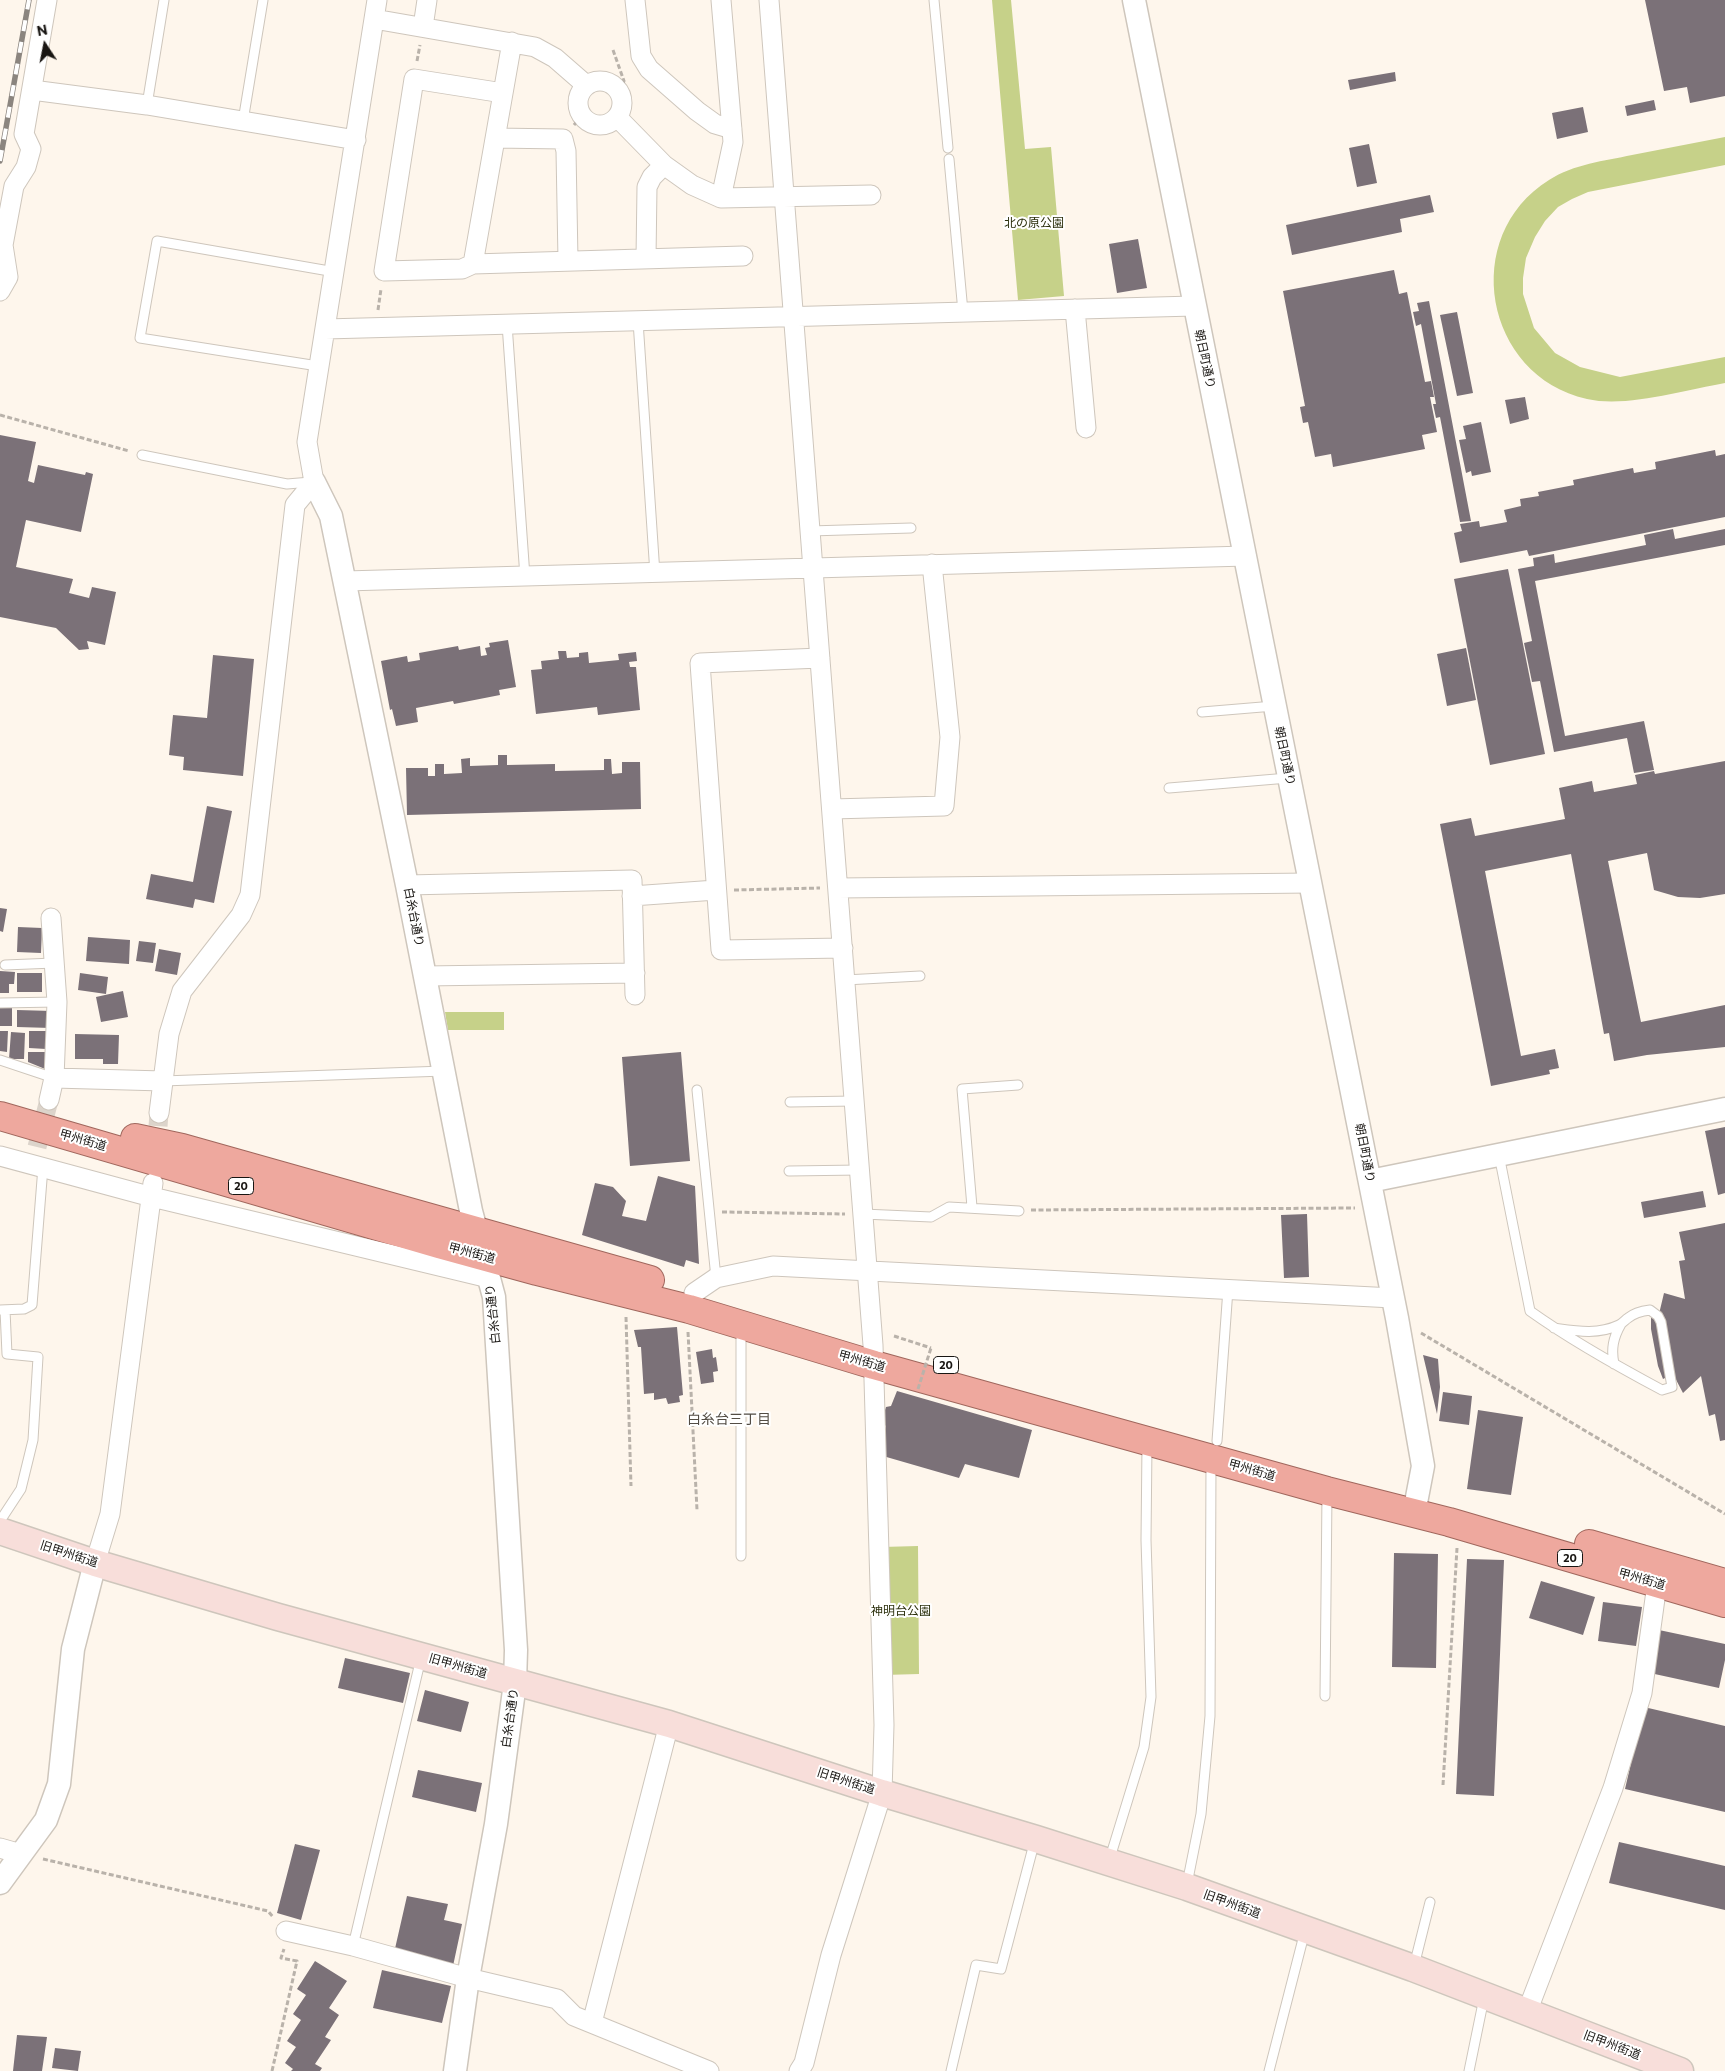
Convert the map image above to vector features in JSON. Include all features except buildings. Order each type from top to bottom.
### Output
[{"type":"highway","name":"甲州街道","points":[[0,1100],[134,1137],[182,1148],[483,1255],[705,1286],[880,1349],[1146,1439],[1214,1449],[1327,1491],[1416,1505],[1458,1525],[1657,1584],[1725,1602]]},
{"type":"highway","name":"甲州街道","points":[[0,1116],[537,1271],[689,1309],[741,1325],[880,1349],[1214,1449],[1416,1505],[1725,1583]]},
{"type":"main road","name":"旧甲州街道","points":[[0,1531],[95,1563],[278,1617],[669,1724],[882,1793],[1187,1887],[1305,1931],[1413,1968],[1680,2071]]},
{"type":"street","points":[[0,291],[8,277],[3,245],[14,186],[26,167],[31,149],[24,134],[47,0]]},
{"type":"street","points":[[159,1113],[169,1034],[182,991],[241,915],[250,895],[295,505],[314,482],[307,442],[377,0]]},
{"type":"street","points":[[423,27],[427,0]]},
{"type":"street","points":[[636,0],[640,56],[649,69],[697,111],[715,124],[732,129]]},
{"type":"street","points":[[721,0],[732,129],[732,150],[721,198]]},
{"type":"street","points":[[769,0],[863,1214],[868,1272],[880,1349],[884,1725],[882,1793],[831,1955],[804,2063],[799,2071]]},
{"type":"street","name":"朝日町通り","points":[[1134,0],[1395,1308],[1422,1466],[1416,1505]]},
{"type":"street","points":[[374,19],[535,47],[555,58],[586,85]]},
{"type":"street","points":[[474,264],[512,42]]},
{"type":"street","points":[[503,94],[414,79],[384,271],[462,269],[474,264],[568,260],[743,256]]},
{"type":"street","points":[[603,81],[610,83],[620,92],[623,102],[617,117],[611,122],[599,125],[591,124],[584,120],[578,108],[578,98],[586,85],[603,81]]},
{"type":"street","points":[[32,90],[147,105],[356,140]]},
{"type":"street","points":[[617,117],[664,165],[692,185],[721,198],[871,195]]},
{"type":"street","points":[[495,138],[563,139],[566,151],[568,260]]},
{"type":"street","points":[[646,258],[647,187],[652,177],[664,165]]},
{"type":"street","points":[[325,329],[1194,306]]},
{"type":"street","points":[[1075,309],[1086,428]]},
{"type":"street","name":"白糸台通り","points":[[314,482],[331,516],[444,1071],[483,1255],[494,1297],[516,1650],[515,1683],[496,1824],[468,1978],[455,2071]]},
{"type":"street","points":[[345,582],[813,570],[932,564],[1246,556]]},
{"type":"street","points":[[832,809],[944,806],[950,737],[932,564]]},
{"type":"street","points":[[820,658],[700,663],[716,890],[721,950],[843,948]]},
{"type":"street","points":[[407,885],[632,880],[635,995]]},
{"type":"street","points":[[838,888],[1311,883]]},
{"type":"street","points":[[632,896],[716,890]]},
{"type":"street","points":[[49,1100],[54,1078],[57,1002],[52,918]]},
{"type":"street","points":[[425,976],[634,972]]},
{"type":"street","points":[[54,1078],[163,1081]]},
{"type":"street","points":[[1370,1181],[1725,1110]]},
{"type":"street","points":[[0,1156],[38,1159],[153,1190],[483,1255]]},
{"type":"street","points":[[0,1883],[10,1851],[39,1833],[46,1820],[59,1784],[73,1649],[95,1563],[110,1514],[153,1190]]},
{"type":"street","points":[[705,1286],[772,1266],[1228,1288],[1395,1308]]},
{"type":"street","points":[[1527,2012],[1612,1788],[1642,1693],[1657,1584]]},
{"type":"street","points":[[592,2023],[669,1724]]},
{"type":"street","points":[[288,1931],[557,1999],[574,2016],[710,2071]]},
{"type":"lane","points":[[147,105],[164,0]]},
{"type":"lane","points":[[243,121],[263,0]]},
{"type":"lane","points":[[934,0],[948,148]]},
{"type":"lane","points":[[949,159],[963,312]]},
{"type":"lane","points":[[318,366],[140,338],[157,241],[335,272]]},
{"type":"lane","points":[[638,321],[655,574]]},
{"type":"lane","points":[[507,324],[525,577]]},
{"type":"lane","points":[[142,455],[287,484],[314,482]]},
{"type":"lane","points":[[810,531],[911,528]]},
{"type":"lane","points":[[1202,712],[1275,706]]},
{"type":"lane","points":[[1169,788],[1290,777]]},
{"type":"lane","points":[[5,964],[54,963]]},
{"type":"lane","points":[[845,980],[920,976]]},
{"type":"lane","points":[[0,1003],[57,1002]]},
{"type":"lane","points":[[0,1060],[54,1078]]},
{"type":"lane","points":[[163,1081],[444,1071]]},
{"type":"lane","points":[[972,1207],[962,1089],[1018,1085]]},
{"type":"lane","points":[[697,1090],[709,1212],[705,1286]]},
{"type":"lane","points":[[790,1102],[855,1101]]},
{"type":"lane","points":[[1499,1154],[1530,1311],[1554,1328],[1614,1364],[1662,1390],[1672,1386],[1661,1322],[1658,1316],[1650,1310],[1629,1317],[1621,1324],[1614,1337],[1612,1354],[1614,1364]]},
{"type":"lane","points":[[0,1522],[21,1489],[33,1440],[38,1357],[7,1354],[2,1310],[24,1309],[32,1305],[38,1159]]},
{"type":"lane","points":[[790,1171],[860,1170]]},
{"type":"lane","points":[[863,1214],[931,1217],[949,1208],[972,1207],[1019,1211]]},
{"type":"lane","points":[[1187,1887],[1201,1814],[1210,1716],[1214,1449],[1228,1288]]},
{"type":"lane","points":[[1554,1328],[1589,1332],[1605,1330],[1621,1324]]},
{"type":"lane","points":[[741,1325],[741,1556]]},
{"type":"lane","points":[[1108,1862],[1144,1747],[1151,1697],[1146,1540],[1146,1439]]},
{"type":"lane","points":[[1325,1696],[1327,1491]]},
{"type":"lane","points":[[353,1946],[421,1656]]},
{"type":"lane","points":[[951,2071],[976,1965],[1001,1969],[1036,1839]]},
{"type":"lane","points":[[1413,1968],[1430,1902]]},
{"type":"lane","points":[[1269,2071],[1305,1931]]},
{"type":"lane","points":[[1469,2071],[1484,1995]]},
{"type":"path","points":[[414,79],[423,27]]},
{"type":"path","points":[[613,50],[624,81],[620,92]]},
{"type":"path","points":[[376,328],[384,271]]},
{"type":"path","points":[[0,415],[142,455]]},
{"type":"path","points":[[716,890],[838,888]]},
{"type":"path","points":[[1019,1211],[1376,1208]]},
{"type":"path","points":[[709,1212],[863,1214]]},
{"type":"path","points":[[1395,1308],[1725,1514]]},
{"type":"path","points":[[626,1309],[631,1486]]},
{"type":"path","points":[[688,1324],[697,1510]]},
{"type":"path","points":[[880,1349],[931,1348],[918,1389]]},
{"type":"path","points":[[1443,1785],[1458,1525]]},
{"type":"path","points":[[10,1851],[268,1911],[288,1931],[281,1958],[297,1961],[272,2071]]},
{"type":"green space","name":"北の原公園","points":[[992,0],[1011,0],[1025,149],[1051,147],[1064,296],[1018,300]]},
{"type":"green space","points":[[1725,137],[1725,165],[1588,192],[1558,207],[1545,221],[1535,237],[1526,258],[1523,294],[1534,328],[1555,353],[1580,367],[1620,377],[1725,357],[1725,383],[1656,397],[1619,401],[1587,399],[1552,385],[1525,363],[1506,334],[1496,302],[1494,268],[1502,235],[1521,205],[1549,180],[1569,170],[1600,161]]},
{"type":"green space","points":[[445,1012],[504,1012],[504,1030],[448,1030]]},
{"type":"green space","name":"神明台公園","points":[[918,1546],[919,1674],[884,1675],[882,1547]]},
{"type":"tunnel","points":[[37,1147],[49,1100]]},
{"type":"tunnel","points":[[156,1154],[159,1113]]},
{"type":"railway","points":[[0,161],[29,0]]},
{"type":"district","name":"白糸台三丁目","points":[[729,1419]]}]
